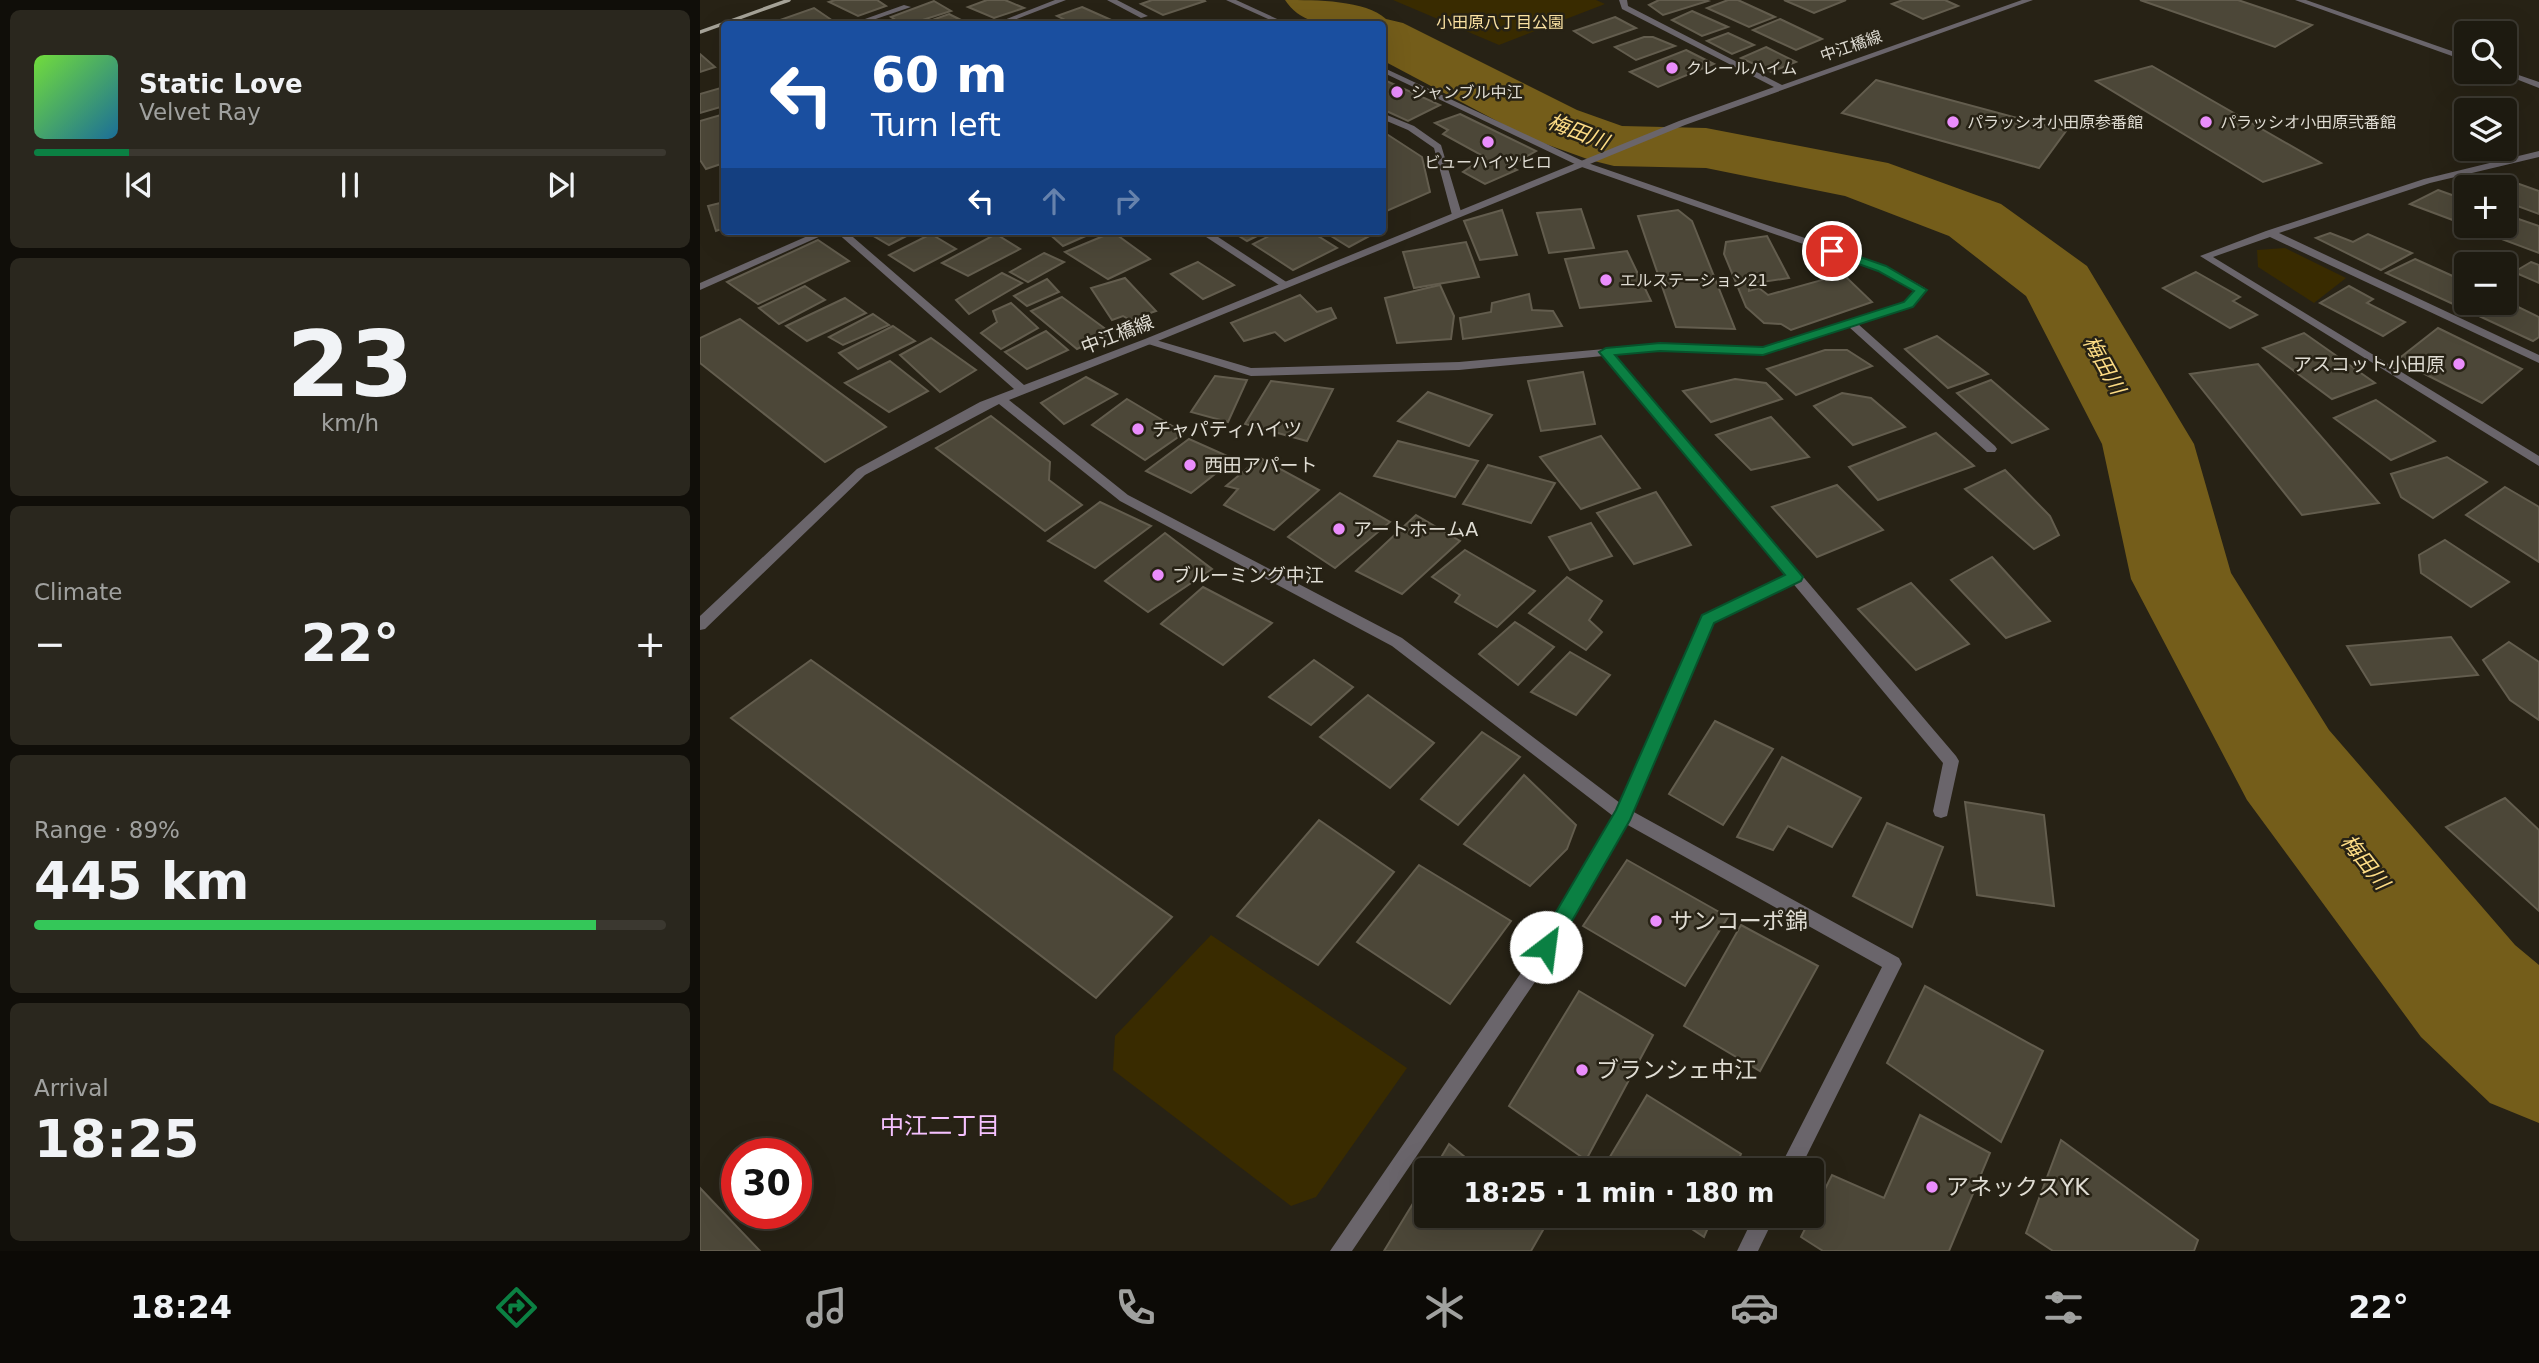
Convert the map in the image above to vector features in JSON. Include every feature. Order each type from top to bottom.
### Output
[{"type":"street","points":[[1006,21],[1062,0]]},
{"type":"street","points":[[1111,0],[1144,16]]},
{"type":"street","points":[[1230,0],[1277,21]]},
{"type":"street","points":[[1623,0],[1625,7],[1782,88]]},
{"type":"street","name":"中江橋線","points":[[700,625],[861,472],[902,447],[999,398],[1149,341],[1682,123],[2029,0]]},
{"type":"street","points":[[2299,0],[2454,55]]},
{"type":"street","points":[[864,21],[907,7]]},
{"type":"street","points":[[1149,341],[1251,372],[1459,366],[1660,347],[1763,351],[1908,304],[1921,290],[1882,268],[1582,164],[1386,71]]},
{"type":"street","points":[[2517,77],[2539,85]]},
{"type":"street","points":[[1386,118],[1411,128],[1438,147],[1457,215]]},
{"type":"street","points":[[2539,154],[2427,181],[2205,256],[2539,462]]},
{"type":"street","points":[[2270,233],[2539,359]]},
{"type":"street","points":[[700,287],[818,235]]},
{"type":"street","points":[[846,235],[1022,390]]},
{"type":"street","points":[[1208,235],[1286,285]]},
{"type":"street","points":[[1851,323],[1991,449]]},
{"type":"street","points":[[1606,352],[1951,761],[1941,811]]},
{"type":"street","points":[[999,398],[1124,498],[1397,642],[1623,814],[1893,964],[1795,1158]]},
{"type":"street","points":[[1340,1251],[1533,970],[1623,814],[1708,619],[1795,577]]},
{"type":"street","points":[[1747,1251],[1759,1228]]},
{"type":"green space","name":"小田原八丁目公園","points":[[1393,0],[1596,0],[1605,4],[1499,45]]},
{"type":"green space","points":[[2285,248],[2346,278],[2314,303],[2258,267],[2257,250]]},
{"type":"green space","points":[[1211,935],[1407,1068],[1316,1197],[1291,1206],[1113,1070],[1115,1036]]},
{"type":"building","points":[[877,0],[886,6],[858,16],[829,2]]},
{"type":"building","points":[[987,0],[1005,0],[1024,8],[994,18],[968,7]]},
{"type":"building","points":[[1152,0],[1205,1],[1163,15],[1141,4]]},
{"type":"building","points":[[1659,0],[1708,1],[1663,15],[1649,5]]},
{"type":"building","points":[[1728,0],[1738,0],[1775,17],[1749,27],[1707,8]]},
{"type":"building","points":[[1784,0],[1846,0],[1814,13]]},
{"type":"building","points":[[1903,0],[1945,0],[1958,6],[1923,19],[1892,4]]},
{"type":"building","points":[[2140,0],[2238,0],[2312,25],[2275,47]]},
{"type":"building","points":[[934,1],[951,11],[919,21],[897,21],[891,17]]},
{"type":"building","points":[[1082,7],[1114,21],[1067,21],[1057,16]]},
{"type":"building","points":[[814,8],[833,21],[777,21]]},
{"type":"building","points":[[1692,11],[1728,27],[1702,36],[1672,20]]},
{"type":"building","points":[[949,14],[963,21],[929,21]]},
{"type":"building","points":[[1615,17],[1636,28],[1593,43],[1574,31]]},
{"type":"building","points":[[1780,19],[1822,39],[1796,50],[1753,30]]},
{"type":"building","points":[[1728,33],[1754,45],[1732,54],[1707,41]]},
{"type":"building","points":[[1644,37],[1653,37],[1675,46],[1636,60],[1615,47]]},
{"type":"building","points":[[1766,47],[1796,62],[1771,72],[1741,58]]},
{"type":"building","name":"クレールハイム","points":[[1686,50],[1714,64],[1658,87],[1630,72]]},
{"type":"building","points":[[700,54],[715,67],[700,72]]},
{"type":"building","name":"パラッシオ小田原弐番館","points":[[2152,66],[2321,163],[2263,182],[2096,81]]},
{"type":"building","name":"パラッシオ小田原参番館","points":[[1876,80],[2066,131],[2039,168],[1842,113]]},
{"type":"building","name":"シャンブル中江","points":[[1386,81],[1440,105],[1408,121],[1386,111]]},
{"type":"building","points":[[721,88],[721,107],[700,113],[700,94]]},
{"type":"building","name":"ビューハイツヒロ","points":[[1460,114],[1536,151],[1510,166],[1517,170],[1485,184],[1463,172],[1485,157],[1443,134],[1448,130],[1435,123]]},
{"type":"building","points":[[721,115],[721,164],[706,169],[700,160],[700,121]]},
{"type":"building","points":[[1386,134],[1422,157],[1430,192],[1386,211]]},
{"type":"building","points":[[2517,183],[2539,191],[2539,214],[2517,206]]},
{"type":"building","points":[[2438,190],[2454,196],[2454,220],[2410,204]]},
{"type":"building","points":[[721,203],[721,229],[716,231],[708,206]]},
{"type":"building","points":[[1581,209],[1594,248],[1549,253],[1537,213]]},
{"type":"building","points":[[1502,210],[1517,255],[1480,260],[1464,221]]},
{"type":"building","points":[[1678,210],[1692,221],[1735,329],[1676,327],[1638,216]]},
{"type":"building","points":[[2517,218],[2539,226],[2539,253],[2499,238],[2517,238]]},
{"type":"building","points":[[2330,233],[2353,242],[2368,234],[2412,253],[2381,270],[2316,238]]},
{"type":"building","points":[[872,235],[908,235],[889,245]]},
{"type":"building","points":[[929,235],[956,249],[914,271],[889,255]]},
{"type":"building","points":[[994,235],[1020,249],[968,276],[942,263]]},
{"type":"building","points":[[1051,235],[1088,235],[1063,246]]},
{"type":"building","points":[[1106,235],[1117,235],[1150,259],[1108,279],[1065,252]]},
{"type":"building","points":[[1237,235],[1259,235],[1247,241]]},
{"type":"building","points":[[1271,235],[1316,235],[1337,248],[1293,270],[1253,244]]},
{"type":"building","points":[[1330,235],[1371,235],[1349,247]]},
{"type":"building","points":[[1767,236],[1789,278],[1749,284],[1749,291],[1759,288],[1768,295],[1843,274],[1872,302],[1791,330],[1781,324],[1764,323],[1746,307],[1724,254],[1726,242]]},
{"type":"building","points":[[818,240],[849,261],[758,304],[727,282]]},
{"type":"building","points":[[1466,242],[1479,277],[1414,288],[1403,252]]},
{"type":"building","name":"エルステーション21","points":[[1627,251],[1651,301],[1580,308],[1565,259]]},
{"type":"building","points":[[1044,253],[1064,262],[1028,282],[1010,272]]},
{"type":"building","points":[[2415,259],[2454,277],[2454,304],[2386,273]]},
{"type":"building","points":[[1198,262],[1234,285],[1203,299],[1171,274]]},
{"type":"building","points":[[2531,262],[2539,265],[2539,283],[2517,273],[2517,270]]},
{"type":"building","points":[[2196,272],[2240,297],[2233,301],[2257,315],[2230,328],[2163,288]]},
{"type":"building","points":[[1002,273],[1022,283],[969,314],[956,300]]},
{"type":"building","points":[[1125,278],[1156,311],[1130,320],[1123,316],[1112,320],[1091,288]]},
{"type":"building","points":[[1047,279],[1059,292],[1027,306],[1014,296]]},
{"type":"building","points":[[1440,285],[1454,316],[1451,339],[1397,343],[1385,298]]},
{"type":"building","points":[[805,286],[825,300],[779,324],[759,308]]},
{"type":"building","points":[[2349,286],[2373,299],[2367,303],[2405,322],[2383,336],[2320,303]]},
{"type":"building","points":[[1529,294],[1532,310],[1553,311],[1562,326],[1463,339],[1460,318],[1491,312],[1492,303]]},
{"type":"building","points":[[1300,295],[1317,312],[1331,308],[1336,318],[1285,341],[1275,332],[1244,341],[1231,323]]},
{"type":"building","points":[[1062,297],[1111,333],[1077,349],[1031,311]]},
{"type":"building","points":[[845,298],[866,313],[807,341],[786,326]]},
{"type":"building","points":[[1011,303],[1038,328],[1001,349],[981,333],[997,322],[993,311]]},
{"type":"building","points":[[2517,306],[2539,317],[2539,337],[2533,341],[2477,315],[2517,315]]},
{"type":"building","points":[[873,314],[889,325],[843,345],[829,337]]},
{"type":"building","points":[[740,319],[886,427],[825,462],[700,363],[700,338]]},
{"type":"building","points":[[893,326],[915,341],[858,369],[839,353]]},
{"type":"building","name":"アスコット小田原","points":[[2438,328],[2522,369],[2482,403],[2397,360]]},
{"type":"building","points":[[1046,331],[1068,350],[1027,369],[1005,352]]},
{"type":"building","points":[[2304,333],[2375,383],[2332,399],[2263,348]]},
{"type":"building","points":[[1937,336],[1988,374],[1948,388],[1905,349]]},
{"type":"building","points":[[931,338],[976,370],[940,392],[900,355]]},
{"type":"building","points":[[1825,350],[1847,350],[1872,366],[1796,395],[1767,369]]},
{"type":"building","points":[[890,361],[928,391],[889,412],[845,383]]},
{"type":"building","points":[[2258,364],[2379,503],[2302,515],[2190,374]]},
{"type":"building","points":[[1583,372],[1595,424],[1541,431],[1528,381]]},
{"type":"building","points":[[1215,376],[1247,380],[1228,422],[1191,412]]},
{"type":"building","points":[[1086,377],[1117,394],[1064,424],[1041,403]]},
{"type":"building","points":[[1735,379],[1766,383],[1782,399],[1711,422],[1683,391]]},
{"type":"building","points":[[1991,380],[2048,429],[2012,443],[1957,393]]},
{"type":"building","points":[[1271,381],[1333,389],[1307,441],[1245,424]]},
{"type":"building","points":[[1428,392],[1492,415],[1469,446],[1398,421]]},
{"type":"building","points":[[1842,393],[1871,398],[1905,427],[1853,445],[1814,406]]},
{"type":"building","name":"チャパティハイツ","points":[[1127,399],[1184,433],[1145,460],[1092,425]]},
{"type":"building","points":[[2376,400],[2435,441],[2391,460],[2334,418]]},
{"type":"building","points":[[991,416],[1050,462],[1049,480],[1082,505],[1045,531],[936,448]]},
{"type":"building","points":[[1771,417],[1809,457],[1751,470],[1716,435]]},
{"type":"building","points":[[1936,433],[1974,466],[1878,500],[1849,467]]},
{"type":"building","points":[[1601,436],[1640,488],[1581,509],[1540,457]]},
{"type":"building","name":"西田アパート","points":[[1189,439],[1234,459],[1191,493],[1146,471]]},
{"type":"building","points":[[1398,441],[1478,461],[1455,497],[1374,476]]},
{"type":"building","points":[[2447,457],[2487,482],[2433,518],[2401,497],[2391,474]]},
{"type":"building","points":[[1260,458],[1319,490],[1274,530],[1224,505],[1238,489],[1226,486]]},
{"type":"building","points":[[1488,465],[1555,483],[1531,523],[1463,504]]},
{"type":"building","points":[[2005,470],[2050,516],[2059,535],[2034,549],[1965,489]]},
{"type":"building","points":[[1837,485],[1883,530],[1817,557],[1772,507]]},
{"type":"building","points":[[2505,487],[2539,507],[2539,562],[2466,515]]},
{"type":"building","points":[[1656,492],[1691,545],[1634,564],[1597,513]]},
{"type":"building","name":"アートホームA","points":[[1340,493],[1390,522],[1335,568],[1288,537]]},
{"type":"building","points":[[1100,502],[1151,526],[1095,568],[1048,541]]},
{"type":"building","points":[[1416,515],[1460,541],[1402,594],[1356,571]]},
{"type":"building","points":[[1591,523],[1612,556],[1570,570],[1549,537]]},
{"type":"building","name":"ブルーミング中江","points":[[1165,533],[1212,569],[1148,612],[1105,581]]},
{"type":"building","points":[[2445,540],[2509,582],[2471,607],[2421,573],[2419,555]]},
{"type":"building","points":[[1465,550],[1535,591],[1497,627],[1455,602],[1460,595],[1432,577]]},
{"type":"building","points":[[1992,557],[2050,621],[2006,638],[1951,580]]},
{"type":"building","points":[[1567,577],[1602,601],[1589,620],[1602,632],[1586,650],[1529,613]]},
{"type":"building","points":[[1911,583],[1969,644],[1916,670],[1858,609]]},
{"type":"building","points":[[1203,587],[1272,623],[1223,665],[1161,624]]},
{"type":"building","points":[[1515,622],[1554,647],[1518,685],[1479,654]]},
{"type":"building","points":[[2451,637],[2478,675],[2371,685],[2347,646]]},
{"type":"building","points":[[2509,642],[2539,662],[2539,720],[2510,700],[2483,660]]},
{"type":"building","points":[[1570,652],[1610,675],[1576,715],[1531,692]]},
{"type":"building","points":[[811,660],[1172,917],[1096,998],[731,718]]},
{"type":"building","points":[[1314,660],[1353,687],[1311,725],[1269,697]]},
{"type":"building","points":[[1368,695],[1434,743],[1390,788],[1320,737]]},
{"type":"building","points":[[1715,721],[1773,749],[1723,825],[1669,794]]},
{"type":"building","points":[[1482,732],[1520,757],[1458,825],[1421,799]]},
{"type":"building","points":[[1782,757],[1861,798],[1832,847],[1788,826],[1773,850],[1737,837]]},
{"type":"building","points":[[1524,775],[1576,825],[1567,849],[1530,886],[1464,844]]},
{"type":"building","points":[[2505,798],[2539,830],[2539,911],[2446,827]]},
{"type":"building","points":[[1965,802],[2044,815],[2054,906],[1977,895]]},
{"type":"building","points":[[1319,820],[1394,872],[1318,965],[1237,916]]},
{"type":"building","points":[[1887,823],[1943,847],[1912,927],[1853,896]]},
{"type":"building","name":"サンコーポ錦","points":[[1627,860],[1728,917],[1685,986],[1583,926]]},
{"type":"building","points":[[1419,865],[1511,921],[1450,1004],[1357,942]]},
{"type":"building","points":[[1741,925],[1818,966],[1760,1071],[1684,1026]]},
{"type":"building","points":[[1925,986],[2043,1051],[2001,1142],[1887,1063]]},
{"type":"building","name":"ブランシェ中江","points":[[1579,991],[1653,1035],[1587,1158],[1583,1158],[1509,1106]]},
{"type":"building","points":[[1647,1095],[1741,1154],[1739,1158],[1609,1158]]},
{"type":"building","name":"アネックスYK","points":[[1920,1115],[1990,1153],[1949,1251],[1823,1251],[1801,1237],[1806,1228],[1824,1228],[1824,1191],[1832,1175],[1884,1198]]},
{"type":"building","points":[[2061,1140],[2198,1240],[2194,1251],[2053,1251],[2026,1233]]},
{"type":"building","points":[[1449,1144],[1466,1158],[1441,1158]]},
{"type":"building","points":[[700,1188],[721,1210],[721,1229],[739,1229],[760,1251],[700,1251]]},
{"type":"building","points":[[1414,1202],[1414,1228],[1544,1228],[1531,1251],[1384,1251]]},
{"type":"building","points":[[1690,1228],[1708,1228],[1704,1237]]},
{"type":"waterway","name":"梅田川","points":[[1313,0],[1354,21]]},
{"type":"waterway","name":"梅田川","points":[[1386,38],[1553,124],[1614,146],[1706,148],[1863,178],[1975,220],[2059,283],[2148,444],[2182,579],[2288,765],[2468,991],[2539,1054]]},
{"type":"railway","points":[[731,21],[789,0]]},
{"type":"railway","points":[[700,32],[721,24]]},
{"type":"place","name":"クレールハイム","points":[[1672,68]]},
{"type":"place","name":"シャンブル中江","points":[[1397,92]]},
{"type":"place","name":"パラッシオ小田原参番館","points":[[1953,122]]},
{"type":"place","name":"パラッシオ小田原弐番館","points":[[2206,122]]},
{"type":"place","name":"ビューハイツヒロ","points":[[1488,142]]},
{"type":"place","name":"エルステーション21","points":[[1606,280]]},
{"type":"place","name":"アスコット小田原","points":[[2459,364]]},
{"type":"place","name":"チャパティハイツ","points":[[1138,429]]},
{"type":"place","name":"西田アパート","points":[[1190,465]]},
{"type":"place","name":"アートホームA","points":[[1339,529]]},
{"type":"place","name":"ブルーミング中江","points":[[1158,575]]},
{"type":"place","name":"サンコーポ錦","points":[[1656,921]]},
{"type":"place","name":"ブランシェ中江","points":[[1582,1070]]},
{"type":"place","name":"アネックスYK","points":[[1932,1187]]},
{"type":"district","name":"中江二丁目","points":[[940,1126]]},
{"type":"route","points":[[1546,947],[1623,814],[1708,619],[1795,577],[1606,352],[1660,347],[1763,351],[1908,304],[1921,290],[1882,268],[1832,251]]}]
